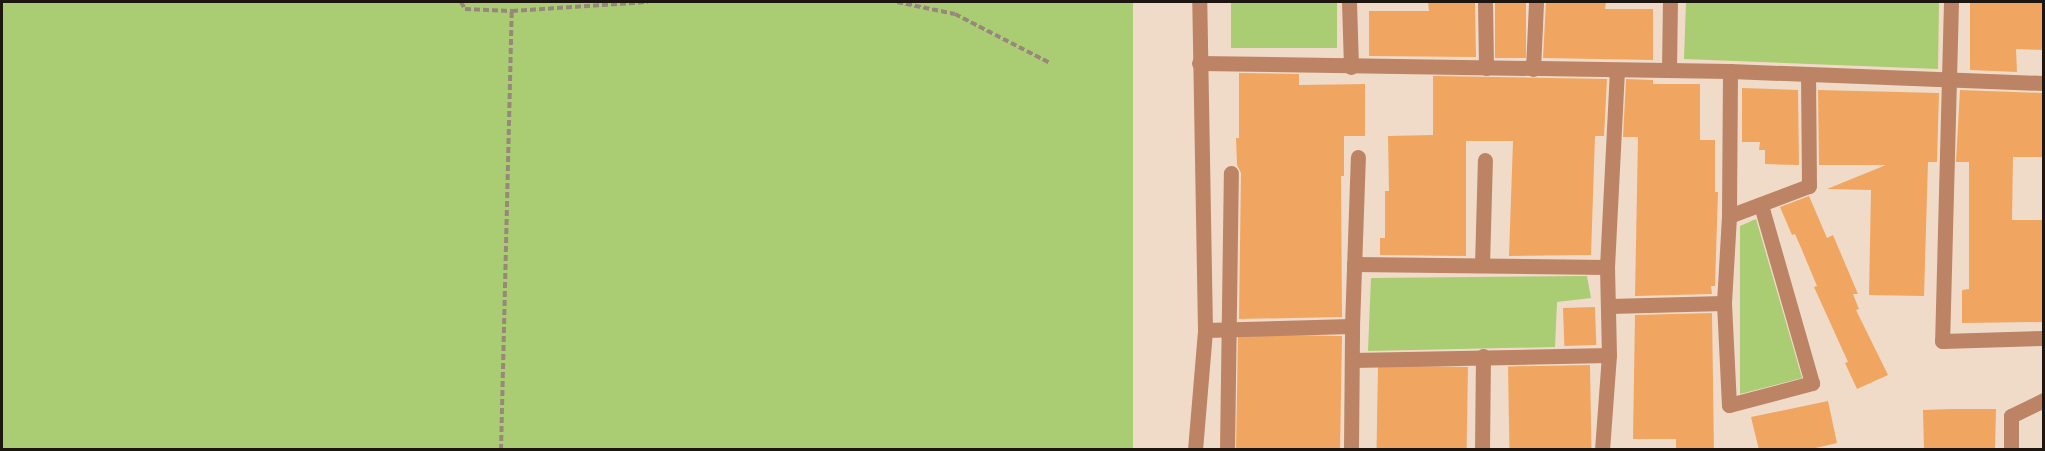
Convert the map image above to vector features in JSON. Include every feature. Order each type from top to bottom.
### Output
[{"type":"street","points":[[1196,450],[1205,330],[1199,2]]},
{"type":"street","points":[[1349,2],[1351,67]]},
{"type":"street","points":[[1485,2],[1486,68]]},
{"type":"street","points":[[1533,69],[1536,2]]},
{"type":"street","points":[[1669,70],[1670,2]]},
{"type":"street","points":[[1951,2],[1942,341],[2043,338]]},
{"type":"street","points":[[1199,63],[1730,71],[1950,82],[2043,83]]},
{"type":"street","points":[[1602,450],[1610,355],[1607,267],[1617,70]]},
{"type":"street","points":[[1730,71],[1729,216],[1724,303],[1729,405],[1812,383],[1761,205]]},
{"type":"street","points":[[1729,216],[1809,186],[1808,74]]},
{"type":"street","points":[[1351,450],[1352,326],[1358,157]]},
{"type":"street","points":[[1482,265],[1485,160]]},
{"type":"street","points":[[1227,450],[1231,173]]},
{"type":"street","points":[[1354,264],[1607,267]]},
{"type":"street","points":[[1609,306],[1724,303]]},
{"type":"street","points":[[1205,330],[1352,326]]},
{"type":"street","points":[[1352,360],[1610,355]]},
{"type":"street","points":[[1482,450],[1483,356]]},
{"type":"street","points":[[2011,450],[2011,416],[2043,400]]},
{"type":"path","points":[[461,2],[465,9],[512,11],[648,2]]},
{"type":"path","points":[[897,2],[955,14],[1050,63]]},
{"type":"path","points":[[501,450],[512,11]]},
{"type":"green space","points":[[2,2],[1133,2],[1133,449],[2,449]]},
{"type":"green space","points":[[1231,2],[1337,2],[1337,48],[1231,48]]},
{"type":"green space","points":[[1686,2],[1939,2],[1938,69],[1684,59]]},
{"type":"green space","points":[[1756,219],[1802,378],[1740,394],[1740,226]]},
{"type":"green space","points":[[1587,276],[1591,298],[1557,302],[1555,347],[1368,351],[1371,278]]},
{"type":"building","points":[[1428,2],[1475,2],[1476,57],[1369,56],[1369,11],[1429,11]]},
{"type":"building","points":[[1495,2],[1526,2],[1526,58],[1495,58]]},
{"type":"building","points":[[1546,2],[1606,2],[1605,9],[1653,9],[1653,60],[1543,58]]},
{"type":"building","points":[[1970,2],[2043,2],[2043,50],[2016,49],[2017,72],[1970,70]]},
{"type":"building","points":[[1239,73],[1299,74],[1299,85],[1365,84],[1365,136],[1344,136],[1344,176],[1341,176],[1342,317],[1239,319],[1241,173],[1237,165],[1236,138],[1239,138]]},
{"type":"building","points":[[1433,76],[1607,79],[1604,136],[1595,136],[1591,255],[1509,256],[1513,141],[1466,141],[1466,256],[1380,255],[1380,238],[1385,238],[1385,191],[1389,191],[1388,136],[1433,135]]},
{"type":"building","points":[[1626,79],[1653,80],[1653,84],[1700,84],[1700,140],[1715,140],[1715,192],[1718,192],[1715,286],[1711,286],[1712,294],[1635,296],[1638,137],[1623,137]]},
{"type":"building","points":[[1742,88],[1798,90],[1799,165],[1765,164],[1765,150],[1759,150],[1760,142],[1742,142]]},
{"type":"building","points":[[1818,90],[1939,93],[1937,162],[1928,162],[1924,296],[1869,295],[1871,190],[1827,189],[1886,165],[1819,165]]},
{"type":"building","points":[[1960,90],[2043,93],[2043,157],[2013,157],[2012,220],[2043,220],[2043,322],[1962,323],[1962,290],[1969,289],[1969,162],[1956,162]]},
{"type":"building","points":[[1809,196],[1827,238],[1833,235],[1858,294],[1853,294],[1859,309],[1856,310],[1888,375],[1857,389],[1845,363],[1848,362],[1814,287],[1817,286],[1802,250],[1795,234],[1792,235],[1780,207]]},
{"type":"building","points":[[1595,307],[1596,345],[1564,346],[1563,308]]},
{"type":"building","points":[[1712,313],[1714,450],[1676,450],[1676,439],[1633,439],[1635,315]]},
{"type":"building","points":[[1238,334],[1342,336],[1340,450],[1236,448]]},
{"type":"building","points":[[1378,365],[1468,367],[1467,450],[1377,448]]},
{"type":"building","points":[[1590,365],[1591,450],[1509,450],[1508,366]]},
{"type":"building","points":[[1828,401],[1837,443],[1807,450],[1759,450],[1751,417]]},
{"type":"building","points":[[1996,409],[1995,450],[1924,450],[1923,410]]}]
